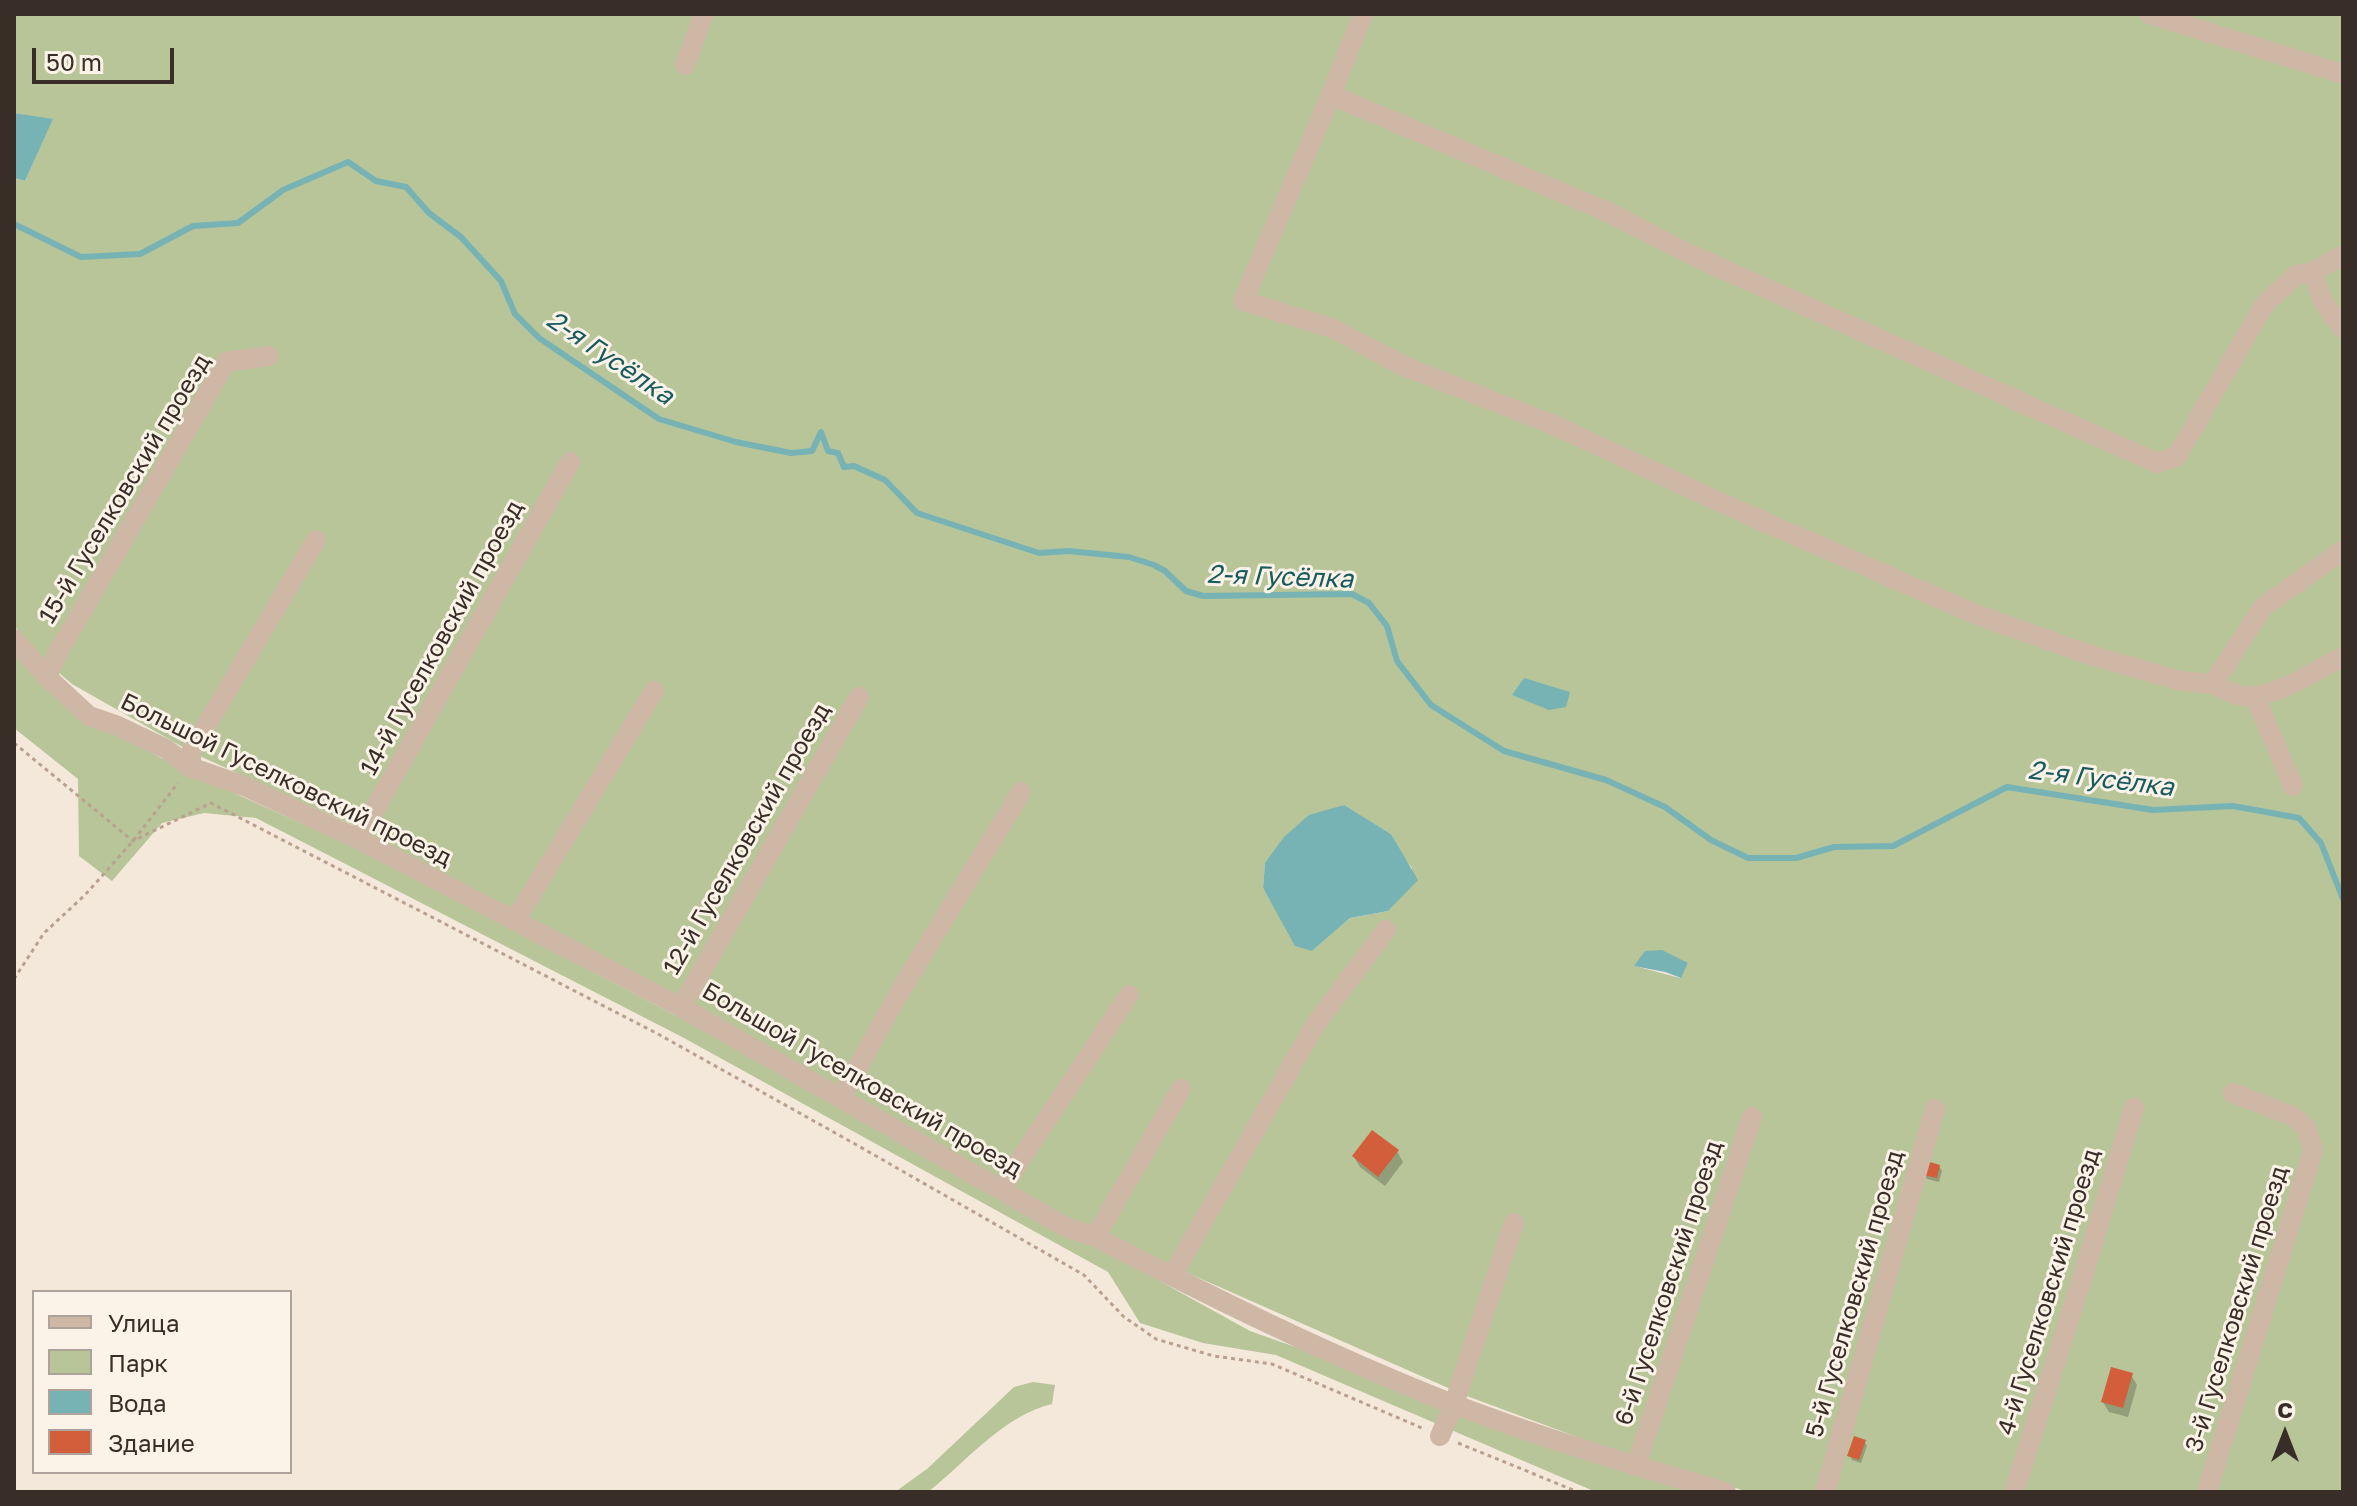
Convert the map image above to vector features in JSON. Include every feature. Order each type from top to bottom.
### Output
[{"type":"street","points":[[685,65],[704,14]]},
{"type":"street","points":[[1363,14],[1243,301],[1332,328],[1406,367],[1554,425],[1726,505],[1975,614],[2090,655],[2181,681],[2213,684],[2224,690],[2255,696],[2343,657]]},
{"type":"street","points":[[2149,14],[2343,74]]},
{"type":"street","points":[[1331,95],[1610,213],[1687,253],[2157,463],[2177,456],[2264,305],[2296,275],[2313,272],[2343,255]]},
{"type":"street","points":[[2313,272],[2319,295],[2329,313],[2343,328]]},
{"type":"street","name":"15-й Гуселковский проезд","points":[[47,677],[56,656],[226,362],[269,356]]},
{"type":"street","name":"14-й Гуселковский проезд","points":[[358,839],[570,462]]},
{"type":"street","points":[[190,767],[192,750],[316,540]]},
{"type":"street","points":[[2213,684],[2263,607],[2343,550]]},
{"type":"street","name":"Большой Гуселковский проезд","points":[[14,639],[47,677],[89,716],[166,749],[190,767],[244,786],[358,839],[681,1007],[1064,1226],[1095,1237],[1272,1326],[1454,1404],[1636,1466],[1726,1492]]},
{"type":"street","points":[[515,921],[654,691]]},
{"type":"street","points":[[2255,696],[2293,786]]},
{"type":"street","name":"12-й Гуселковский проезд","points":[[681,1007],[859,697]]},
{"type":"street","points":[[841,1098],[899,993],[1021,792]]},
{"type":"street","points":[[1172,1276],[1315,1025],[1386,930]]},
{"type":"street","points":[[1001,1189],[1129,995]]},
{"type":"street","points":[[1095,1237],[1181,1089]]},
{"type":"street","name":"3-й Гуселковский проезд","points":[[2207,1492],[2313,1150],[2306,1127],[2292,1116],[2233,1093]]},
{"type":"street","name":"4-й Гуселковский проезд","points":[[2014,1492],[2134,1108]]},
{"type":"street","name":"5-й Гуселковский проезд","points":[[1825,1492],[1935,1109]]},
{"type":"street","name":"6-й Гуселковский проезд","points":[[1636,1466],[1752,1117]]},
{"type":"street","points":[[1440,1436],[1454,1404],[1514,1223]]},
{"type":"path","points":[[14,743],[133,841]]},
{"type":"path","points":[[14,979],[44,933],[85,895],[133,841],[190,767]]},
{"type":"path","points":[[133,841],[211,803],[658,1034],[868,1151],[1084,1275],[1124,1317],[1156,1339],[1214,1356],[1272,1364],[1578,1492]]},
{"type":"green space","points":[[14,14],[2343,14],[2343,1492],[1749,1492],[1631,1457],[1464,1395],[1070,1221],[512,910],[350,824],[195,754],[72,684],[45,661],[14,626],[14,178],[25,181],[52,120],[14,113]],"holes":[[[1343,805],[1391,834],[1412,868],[1388,911],[1350,918],[1312,951],[1277,912],[1263,888],[1265,863]],[[1688,963],[1680,978],[1635,966]]]},
{"type":"green space","points":[[14,653],[117,734],[179,768],[358,849],[759,1059],[1250,1331],[1707,1492],[1596,1492],[1276,1355],[1203,1343],[1140,1323],[1108,1272],[684,1038],[256,818],[204,813],[162,823],[112,881],[79,856],[78,779],[14,728]]},
{"type":"green space","points":[[1033,1382],[1055,1385],[1052,1404],[1018,1418],[1002,1429],[928,1492],[895,1492],[927,1469],[1014,1387]]},
{"type":"water","points":[[14,113],[53,119],[25,181],[14,178]]},
{"type":"water","points":[[1524,678],[1570,692],[1566,707],[1549,710],[1512,695]]},
{"type":"water","points":[[1344,805],[1391,834],[1418,880],[1388,911],[1350,918],[1312,951],[1295,946],[1263,888],[1265,863],[1284,837],[1309,815]]},
{"type":"water","points":[[1662,950],[1688,963],[1681,978],[1634,966],[1645,951]]},
{"type":"building","points":[[1372,1130],[1399,1150],[1378,1177],[1352,1156]]},
{"type":"building","points":[[1926,1161],[1940,1165],[1937,1178],[1923,1175]]},
{"type":"building","points":[[2111,1367],[2133,1373],[2123,1408],[2101,1402]]},
{"type":"building","points":[[1854,1436],[1866,1440],[1859,1460],[1847,1456]]},
{"type":"waterway","name":"2-я Гусёлка","points":[[14,224],[81,257],[140,254],[193,226],[238,223],[283,190],[348,162],[376,181],[406,187],[429,213],[461,237],[501,281],[515,314],[539,338],[659,419],[736,442],[791,453],[812,451],[821,432],[828,451],[838,453],[844,467],[854,466],[885,480],[917,513],[1039,553],[1069,551],[1129,557],[1154,565],[1186,591],[1203,596],[1352,594],[1369,603],[1387,626],[1397,661],[1431,705],[1504,751],[1606,780],[1665,807],[1711,840],[1748,858],[1796,858],[1834,847],[1893,846],[2007,787],[2153,810],[2233,806],[2299,818],[2321,843],[2343,899]]}]
